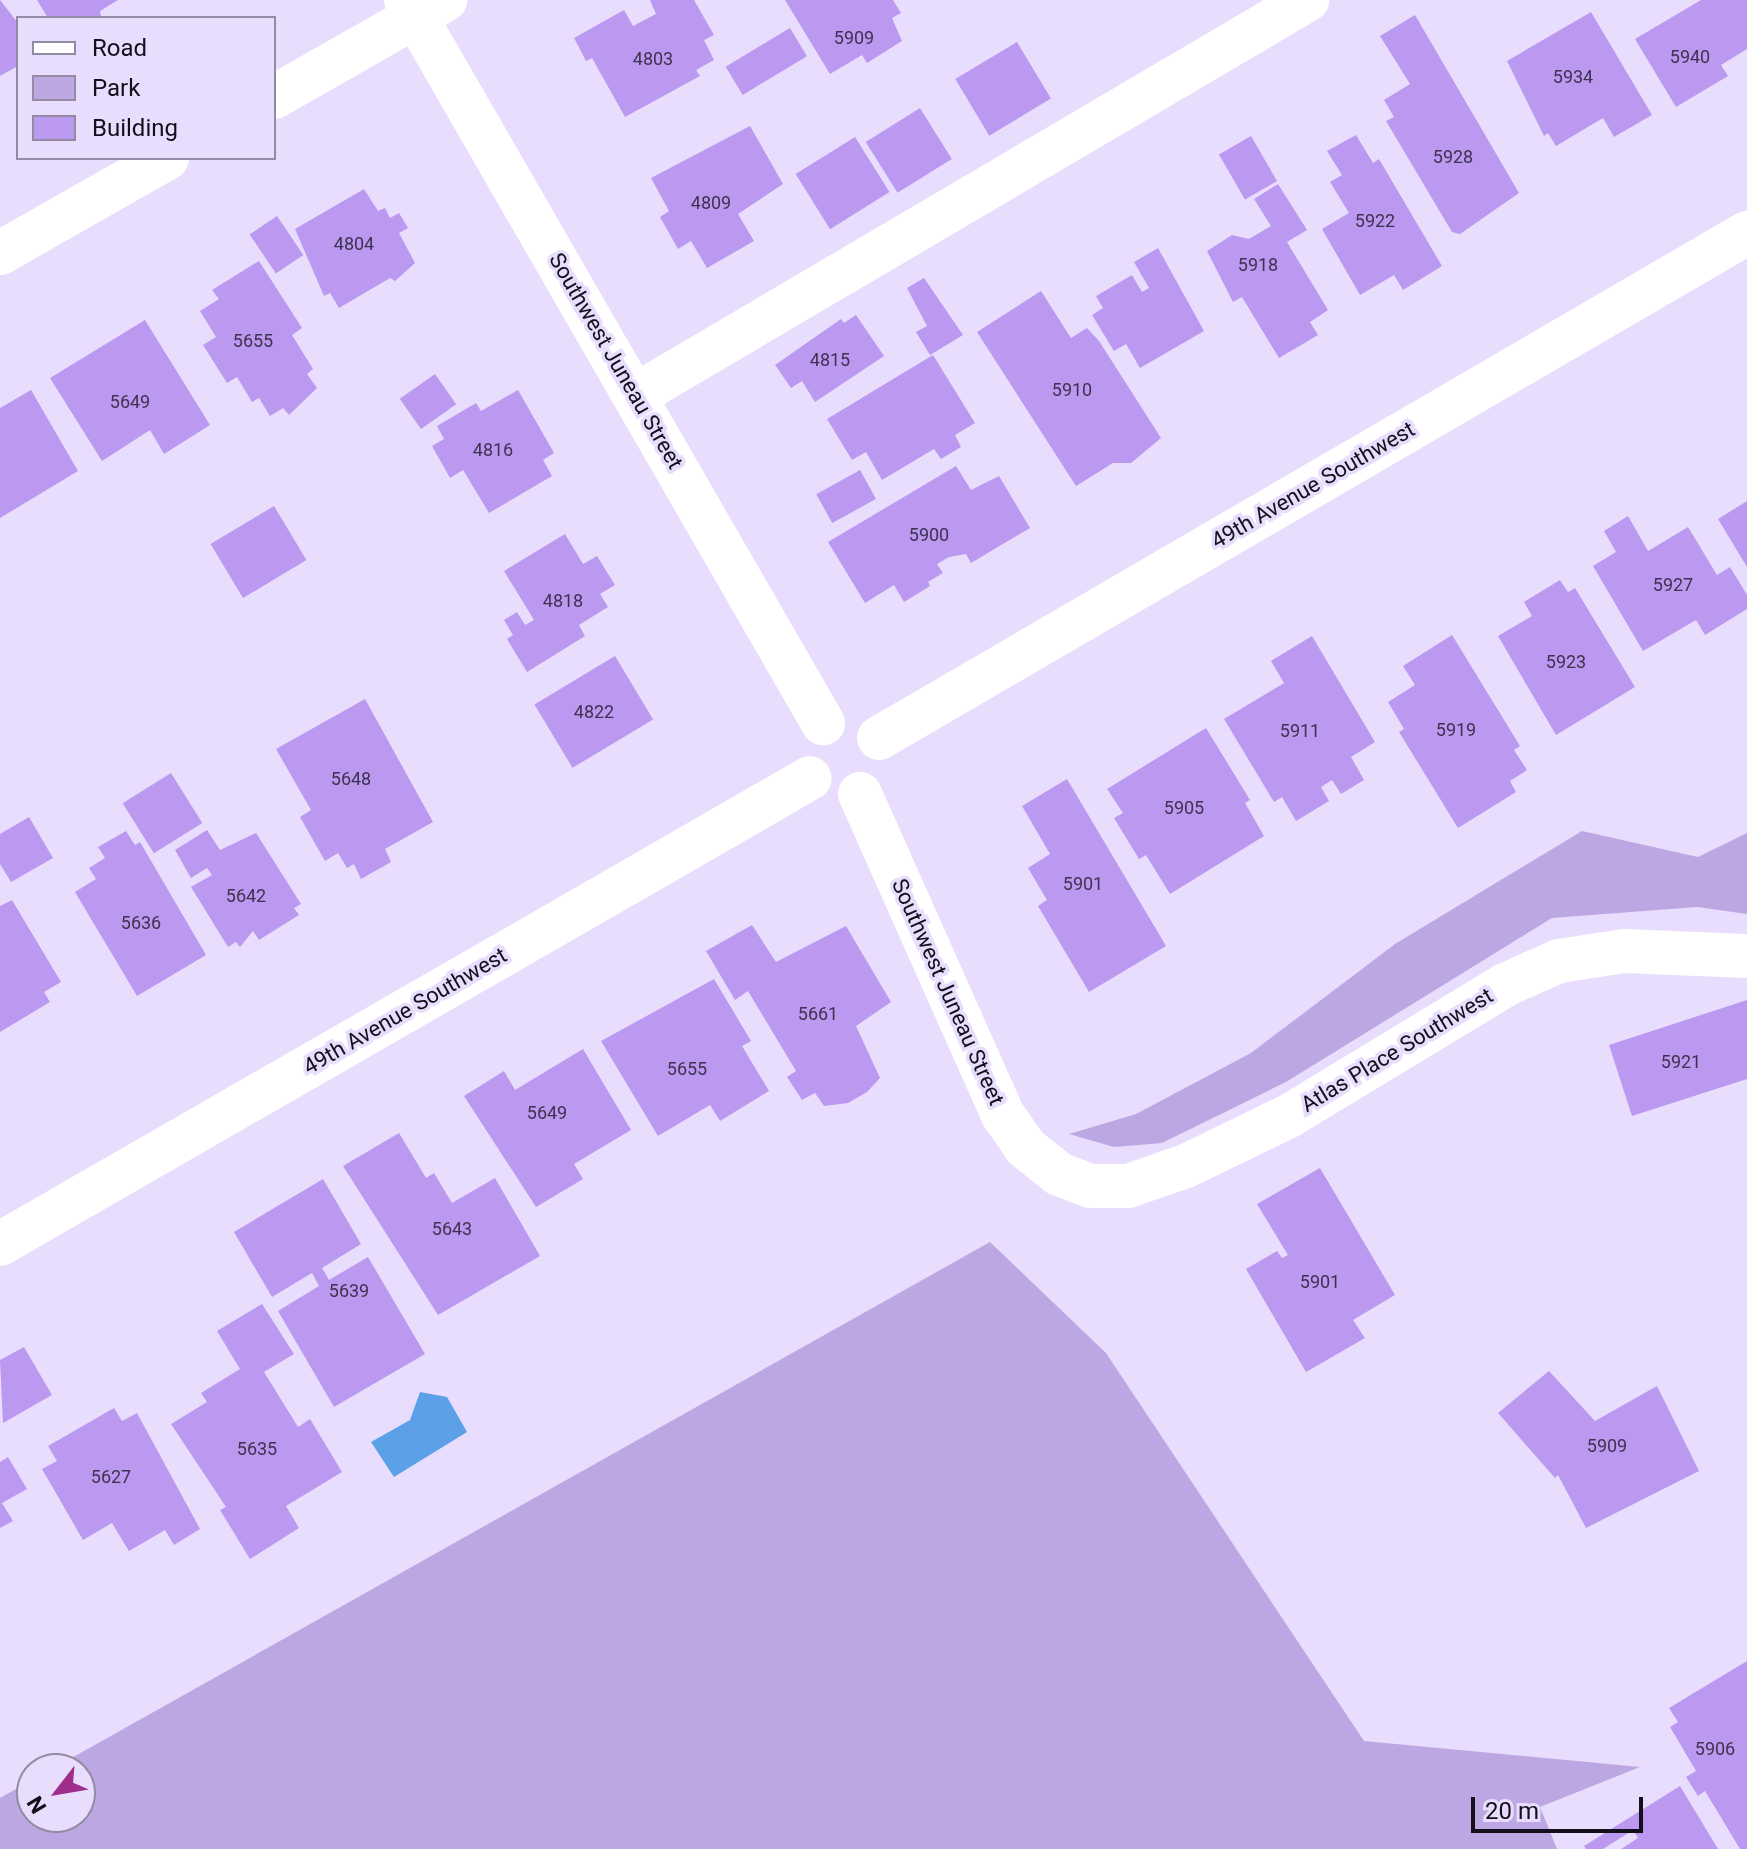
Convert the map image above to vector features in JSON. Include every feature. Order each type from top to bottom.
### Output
[{"type":"street","points":[[636,395],[1307,0]]},
{"type":"street","points":[[276,96],[422,6]]},
{"type":"street","name":"Southwest Juneau Street","points":[[422,6],[636,395],[823,723]]},
{"type":"street","points":[[0,253],[163,160]]},
{"type":"street","name":"49th Avenue Southwest","points":[[879,738],[1747,233]]},
{"type":"street","points":[[853,718],[879,738],[882,772],[860,794],[836,797],[810,778],[804,749],[823,723],[853,718]]},
{"type":"street","name":"49th Avenue Southwest","points":[[0,1244],[810,778]]},
{"type":"street","name":"Southwest Juneau Street","points":[[860,794],[1003,1115],[1025,1147],[1059,1174]]},
{"type":"street","name":"Atlas Place Southwest","points":[[1059,1174],[1090,1186],[1128,1186],[1186,1166],[1289,1116],[1505,985],[1559,961],[1624,951],[1747,956]]},
{"type":"green space","points":[[1582,831],[1698,857],[1747,833],[1747,914],[1697,907],[1552,918],[1286,1082],[1162,1143],[1114,1147],[1069,1134],[1136,1114],[1251,1053],[1395,944]]},
{"type":"green space","points":[[990,1242],[1106,1353],[1364,1741],[1640,1767],[1540,1807],[1557,1849],[0,1849],[0,1798],[16,1789],[16,1833],[96,1833],[96,1753],[80,1753]]},
{"type":"water","points":[[420,1392],[447,1397],[467,1432],[394,1477],[371,1442],[410,1420]]},
{"type":"building","points":[[0,0],[16,20],[16,67],[0,76]]},
{"type":"building","points":[[37,0],[118,0],[100,11],[101,16],[47,16]]},
{"type":"building","points":[[650,0],[694,0],[714,35],[704,40],[714,60],[696,70],[700,76],[625,117],[592,58],[586,61],[574,38],[624,10],[633,26],[656,14]]},
{"type":"building","points":[[785,0],[893,0],[901,13],[892,18],[902,41],[867,63],[862,55],[830,74]]},
{"type":"building","points":[[1701,0],[1747,0],[1747,49],[1721,65],[1728,76],[1676,107],[1635,39]]},
{"type":"building","points":[[1591,12],[1652,115],[1614,137],[1603,118],[1556,146],[1548,133],[1544,136],[1507,61]]},
{"type":"building","points":[[1415,15],[1519,193],[1460,234],[1452,232],[1386,121],[1394,117],[1384,100],[1410,84],[1380,36]]},
{"type":"building","points":[[790,28],[807,56],[743,95],[726,67]]},
{"type":"building","points":[[1017,42],[1051,99],[989,136],[955,79]]},
{"type":"building","points":[[920,108],[952,159],[898,193],[866,142]]},
{"type":"building","points":[[750,126],[783,184],[738,214],[754,241],[707,268],[691,241],[678,249],[660,217],[669,211],[651,178]]},
{"type":"building","points":[[1356,135],[1373,163],[1379,159],[1442,266],[1403,290],[1394,275],[1360,295],[1322,229],[1349,213],[1330,182],[1342,175],[1327,151]]},
{"type":"building","points":[[1251,136],[1277,181],[1245,200],[1219,154]]},
{"type":"building","points":[[855,137],[889,192],[830,229],[796,174]]},
{"type":"building","points":[[1278,184],[1307,230],[1287,242],[1328,310],[1310,322],[1318,335],[1279,358],[1242,297],[1233,302],[1207,251],[1232,235],[1249,239],[1271,226],[1254,199]]},
{"type":"building","points":[[364,189],[378,211],[385,208],[390,218],[399,213],[408,228],[399,233],[415,263],[395,281],[390,278],[339,308],[330,293],[324,296],[295,229]]},
{"type":"building","points":[[277,216],[303,255],[276,273],[250,234]]},
{"type":"building","points":[[1158,248],[1204,331],[1140,368],[1126,344],[1114,351],[1092,315],[1103,308],[1096,296],[1132,275],[1142,292],[1149,288],[1134,262]]},
{"type":"building","points":[[259,261],[302,328],[292,335],[313,369],[307,374],[317,388],[289,415],[283,408],[270,416],[259,398],[252,402],[237,377],[227,383],[203,345],[216,337],[200,311],[219,299],[212,290]]},
{"type":"building","points":[[924,278],[963,335],[930,355],[916,332],[927,326],[907,288]]},
{"type":"building","points":[[1041,291],[1071,338],[1087,328],[1099,341],[1161,438],[1131,463],[1113,463],[1076,486],[977,332]]},
{"type":"building","points":[[856,315],[884,356],[815,402],[802,381],[791,388],[775,365],[841,319],[844,323]]},
{"type":"building","points":[[145,320],[210,425],[164,454],[150,430],[102,461],[50,378]]},
{"type":"building","points":[[933,355],[975,423],[955,435],[961,447],[941,459],[934,449],[882,480],[866,452],[852,460],[827,419]]},
{"type":"building","points":[[435,374],[456,404],[421,429],[400,399]]},
{"type":"building","points":[[31,390],[78,471],[0,518],[0,408]]},
{"type":"building","points":[[518,390],[554,453],[543,460],[552,476],[489,513],[463,470],[450,478],[432,446],[444,439],[437,426],[476,403],[481,411]]},
{"type":"building","points":[[956,466],[971,490],[999,476],[1030,528],[971,563],[966,554],[949,557],[937,564],[943,573],[928,582],[930,586],[904,602],[894,585],[865,603],[828,542]]},
{"type":"building","points":[[860,470],[876,499],[832,523],[816,494]]},
{"type":"building","points":[[1747,501],[1747,567],[1718,519]]},
{"type":"building","points":[[274,506],[306,560],[243,598],[211,544]]},
{"type":"building","points":[[1628,516],[1648,551],[1688,527],[1717,575],[1730,567],[1747,595],[1747,609],[1705,635],[1696,620],[1643,651],[1593,566],[1616,552],[1604,531]]},
{"type":"building","points":[[565,534],[583,564],[597,556],[615,585],[600,594],[608,607],[579,625],[585,636],[527,672],[507,639],[513,635],[504,620],[517,612],[525,625],[534,620],[504,571]]},
{"type":"building","points":[[1560,580],[1568,592],[1575,588],[1635,687],[1556,735],[1498,636],[1532,616],[1524,602]]},
{"type":"building","points":[[1452,635],[1520,746],[1514,750],[1527,770],[1510,781],[1516,792],[1458,828],[1399,732],[1404,729],[1388,702],[1415,685],[1403,666]]},
{"type":"building","points":[[1312,636],[1375,742],[1351,757],[1364,780],[1341,794],[1332,780],[1321,787],[1329,801],[1296,821],[1282,797],[1274,802],[1224,719],[1284,683],[1271,661]]},
{"type":"building","points":[[615,656],[653,719],[573,768],[534,704]]},
{"type":"building","points":[[365,699],[433,822],[385,849],[391,862],[361,879],[354,864],[347,868],[338,853],[325,861],[300,817],[311,810],[276,749]]},
{"type":"building","points":[[1206,728],[1250,800],[1245,803],[1264,836],[1170,894],[1146,855],[1139,859],[1114,818],[1123,813],[1107,789]]},
{"type":"building","points":[[171,773],[202,823],[154,853],[123,803]]},
{"type":"building","points":[[1067,779],[1166,946],[1089,992],[1038,906],[1047,900],[1028,868],[1050,854],[1022,806]]},
{"type":"building","points":[[29,817],[53,858],[11,882],[0,864],[0,834]]},
{"type":"building","points":[[207,830],[220,850],[256,833],[301,904],[294,908],[299,915],[259,940],[253,931],[240,947],[236,942],[228,947],[191,887],[212,875],[207,868],[191,878],[175,850]]},
{"type":"building","points":[[126,831],[135,845],[140,842],[206,955],[137,996],[75,892],[96,879],[89,868],[105,858],[98,847]]},
{"type":"building","points":[[12,900],[61,982],[44,992],[50,1002],[0,1032],[0,906]]},
{"type":"building","points":[[752,925],[776,962],[846,926],[891,1002],[856,1026],[880,1078],[867,1092],[848,1103],[824,1106],[815,1093],[802,1100],[787,1077],[796,1071],[748,991],[735,1000],[706,951]]},
{"type":"building","points":[[714,979],[751,1041],[742,1046],[769,1091],[720,1121],[710,1105],[658,1136],[601,1041]]},
{"type":"building","points":[[1747,1000],[1747,1079],[1632,1116],[1609,1045]]},
{"type":"building","points":[[583,1049],[631,1130],[574,1164],[583,1179],[536,1207],[464,1096],[504,1071],[515,1090]]},
{"type":"building","points":[[399,1133],[426,1178],[434,1173],[452,1203],[495,1178],[540,1256],[438,1315],[343,1166]]},
{"type":"building","points":[[1320,1168],[1395,1295],[1353,1320],[1365,1338],[1306,1372],[1246,1269],[1277,1251],[1282,1258],[1288,1255],[1257,1204]]},
{"type":"building","points":[[323,1179],[361,1244],[322,1268],[329,1280],[368,1257],[425,1354],[334,1407],[278,1311],[319,1286],[312,1273],[272,1297],[234,1232]]},
{"type":"building","points":[[262,1304],[294,1354],[264,1372],[298,1427],[310,1419],[342,1472],[286,1506],[299,1528],[250,1559],[220,1510],[226,1507],[171,1424],[207,1402],[201,1393],[240,1369],[217,1331]]},
{"type":"building","points":[[24,1347],[52,1395],[3,1423],[0,1360]]},
{"type":"building","points":[[1549,1371],[1595,1421],[1657,1386],[1699,1471],[1586,1528],[1558,1475],[1555,1478],[1498,1413]]},
{"type":"building","points":[[114,1408],[122,1421],[137,1413],[200,1529],[174,1545],[165,1530],[129,1551],[112,1523],[83,1540],[42,1469],[57,1461],[48,1446]]},
{"type":"building","points":[[8,1457],[27,1489],[2,1503],[13,1521],[0,1528],[0,1462]]},
{"type":"building","points":[[1747,1661],[1747,1849],[1740,1849],[1705,1791],[1698,1796],[1686,1777],[1696,1771],[1670,1727],[1678,1722],[1669,1708]]},
{"type":"building","points":[[1680,1786],[1718,1849],[1621,1849],[1638,1838],[1633,1830],[1603,1849],[1586,1849],[1584,1846]]}]
